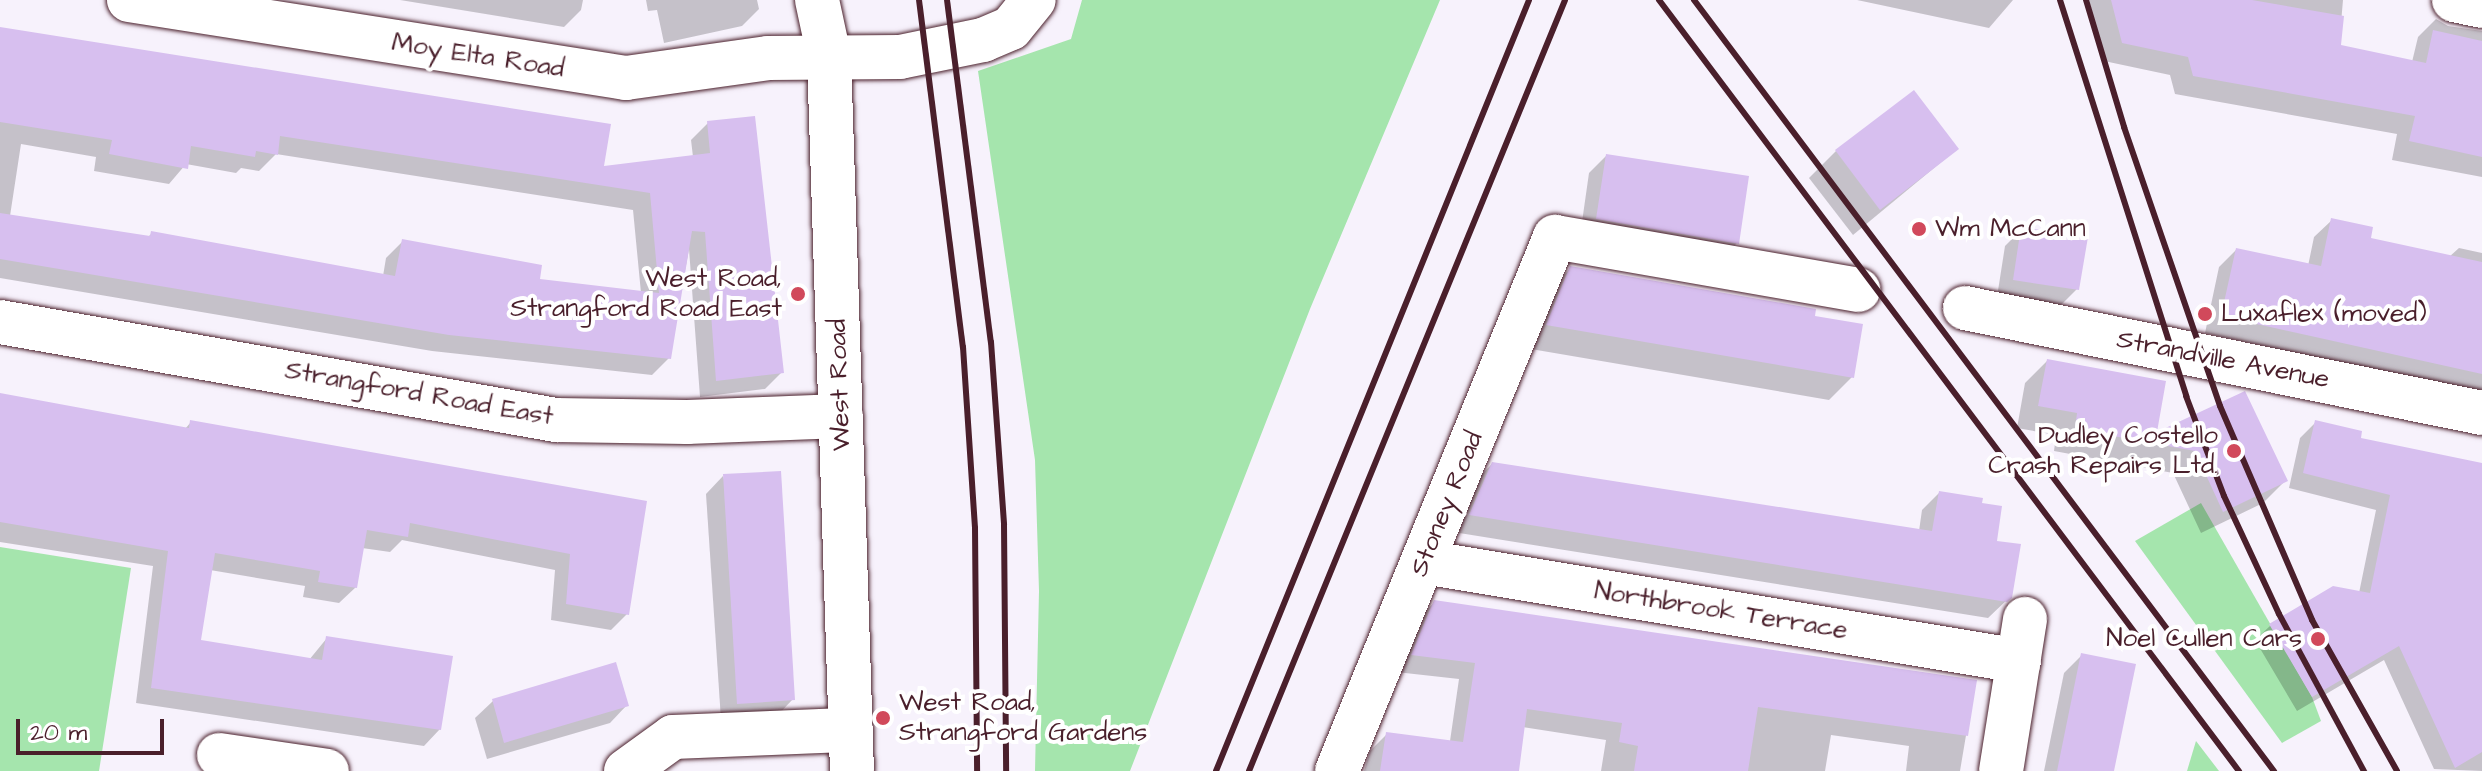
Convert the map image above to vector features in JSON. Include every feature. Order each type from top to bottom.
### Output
[{"type":"street","name":"Moy Elta Road","points":[[129,0],[626,78],[768,58],[900,57],[983,40],[1011,28],[1034,0]]},
{"type":"street","name":"West Road","points":[[817,0],[829,56],[851,750]]},
{"type":"street","points":[[2454,0],[2482,6]]},
{"type":"street","name":"Stoney Road","points":[[1337,771],[1555,237],[1858,290]]},
{"type":"street","name":"Strandville Avenue","points":[[1965,308],[2482,413]]},
{"type":"street","name":"Strangford Road East","points":[[0,322],[556,420],[687,422],[841,416]]},
{"type":"street","name":"Northbrook Terrace","points":[[1424,562],[2022,640],[2001,771]]},
{"type":"street","points":[[626,771],[673,737],[851,750]]},
{"type":"street","points":[[219,755],[327,771]]},
{"type":"green space","points":[[1082,0],[1440,0],[1310,309],[1130,771],[1035,771],[1039,591],[1035,460],[978,71],[1071,39]]},
{"type":"green space","points":[[2201,503],[2312,697],[2321,721],[2282,743],[2135,541]]},
{"type":"green space","points":[[0,547],[131,568],[99,771],[0,771]]},
{"type":"green space","points":[[2196,741],[2219,771],[2187,771]]},
{"type":"building","points":[[2111,0],[2252,0],[2344,16],[2341,45],[2426,63],[2433,30],[2482,41],[2482,157],[2409,141],[2415,116],[2193,76],[2188,57],[2122,43]]},
{"type":"building","points":[[0,27],[611,124],[604,166],[710,153],[707,121],[755,116],[784,373],[716,381],[705,232],[692,231],[671,359],[449,335],[0,259],[0,213],[150,236],[151,231],[395,276],[402,239],[542,265],[540,279],[659,293],[650,193],[280,136],[278,155],[256,151],[255,157],[191,146],[188,169],[109,154],[112,140],[0,122]]},
{"type":"building","points":[[1914,90],[1959,149],[1880,210],[1835,150]]},
{"type":"building","points":[[1606,154],[1749,176],[1739,244],[1596,219]]},
{"type":"building","points":[[2331,218],[2373,227],[2371,238],[2482,262],[2482,374],[2221,316],[2236,248],[2321,266]]},
{"type":"building","points":[[2021,227],[2088,237],[2079,290],[2013,280]]},
{"type":"building","points":[[1570,266],[1816,309],[1815,316],[1863,324],[1854,378],[1546,325]]},
{"type":"building","points":[[2047,359],[2166,381],[2157,432],[2245,391],[2288,481],[2223,512],[2195,451],[2075,429],[2077,413],[2038,406]]},
{"type":"building","points":[[0,393],[189,428],[190,420],[647,501],[629,615],[566,604],[570,554],[410,523],[408,537],[367,530],[357,588],[318,582],[320,571],[215,553],[201,640],[322,660],[326,636],[453,656],[441,730],[151,688],[168,551],[0,522]]},
{"type":"building","points":[[2315,420],[2362,431],[2361,438],[2482,463],[2482,752],[2455,768],[2399,646],[2312,697],[2269,624],[2333,586],[2370,593],[2390,495],[2303,473]]},
{"type":"building","points":[[1492,462],[1932,531],[1939,491],[1983,498],[1982,503],[2002,506],[1997,541],[2021,544],[2012,598],[2007,602],[1469,515]]},
{"type":"building","points":[[781,471],[795,700],[737,704],[723,474]]},
{"type":"building","points":[[1434,600],[1977,680],[1968,736],[1758,707],[1748,771],[1634,771],[1638,746],[1619,742],[1622,723],[1527,709],[1519,771],[1380,771],[1386,732],[1463,742],[1475,663],[1411,655]]},
{"type":"building","points":[[2081,653],[2136,664],[2114,771],[2057,771]]},
{"type":"building","points":[[616,662],[629,706],[504,743],[492,699]]},
{"type":"railway","points":[[919,0],[963,347],[975,528],[977,771]]},
{"type":"railway","points":[[947,0],[991,342],[1004,525],[1006,771]]},
{"type":"railway","points":[[1216,771],[1529,0]]},
{"type":"railway","points":[[1249,771],[1565,0]]},
{"type":"railway","points":[[1659,0],[2239,771]]},
{"type":"railway","points":[[1694,0],[2274,771]]},
{"type":"railway","points":[[2060,0],[2186,396],[2224,496],[2279,614],[2364,771]]},
{"type":"railway","points":[[2086,0],[2124,127],[2220,406],[2312,620],[2397,771]]},
{"type":"place","name":"Wm McCann","points":[[1919,229]]},
{"type":"place","name":"West Road, Strangford Road East","points":[[798,294]]},
{"type":"place","name":"Luxaflex (moved)","points":[[2205,314]]},
{"type":"place","name":"Dudley Costello Crash Repairs Ltd.","points":[[2234,451]]},
{"type":"place","name":"Noel Cullen Cars","points":[[2318,639]]},
{"type":"place","name":"West Road, Strangford Gardens","points":[[883,718]]}]
